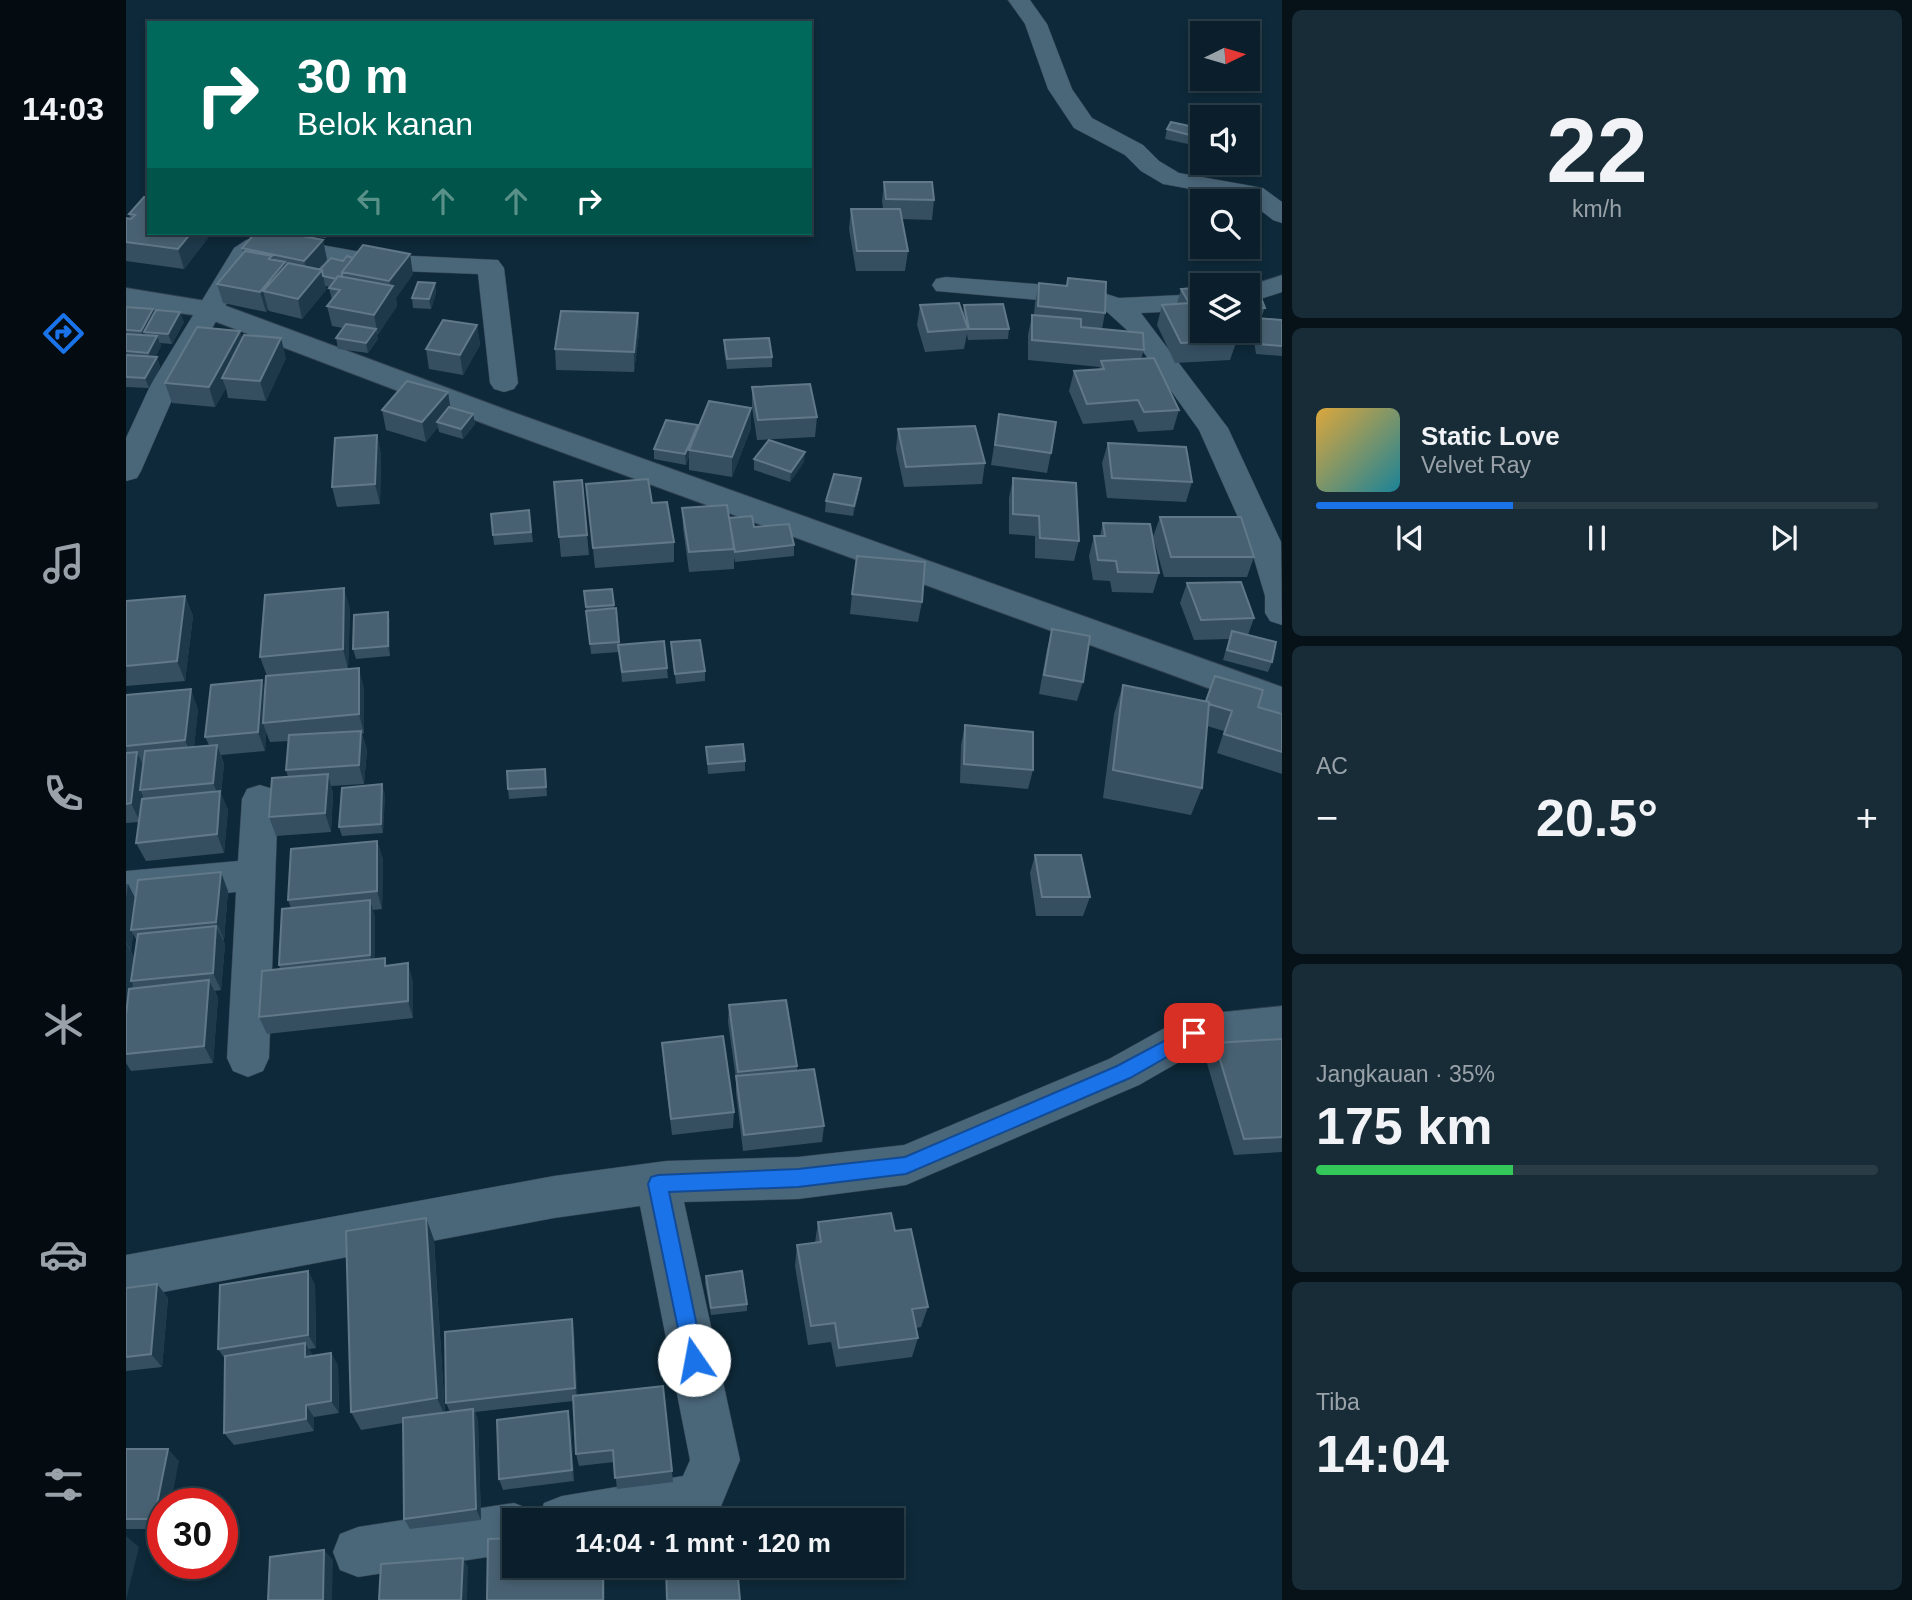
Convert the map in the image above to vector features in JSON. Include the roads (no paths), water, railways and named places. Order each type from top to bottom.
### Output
[{"type":"street","points":[[1019,0],[1036,24],[1060,89],[1083,122],[1134,150],[1150,166],[1172,179],[1254,193],[1282,215]]},
{"type":"street","points":[[126,471],[165,384],[208,309],[243,254],[260,245],[272,244],[372,262],[489,266],[504,383]]},
{"type":"street","points":[[1260,291],[1282,283]]},
{"type":"street","points":[[946,285],[1057,292],[1088,296],[1117,306],[1190,303]]},
{"type":"street","points":[[126,297],[208,309],[504,420],[1282,701]]},
{"type":"street","points":[[1117,306],[1139,326],[1213,428],[1265,542],[1281,596],[1282,613]]},
{"type":"street","points":[[248,1058],[260,799]]},
{"type":"street","points":[[126,887],[256,875]]},
{"type":"street","points":[[126,1277],[554,1197],[658,1184],[798,1178],[906,1166],[1124,1072],[1194,1033],[1282,1024]]},
{"type":"street","points":[[639,1508],[699,1498],[715,1460],[658,1184]]},
{"type":"street","points":[[358,1552],[502,1530]]}]
